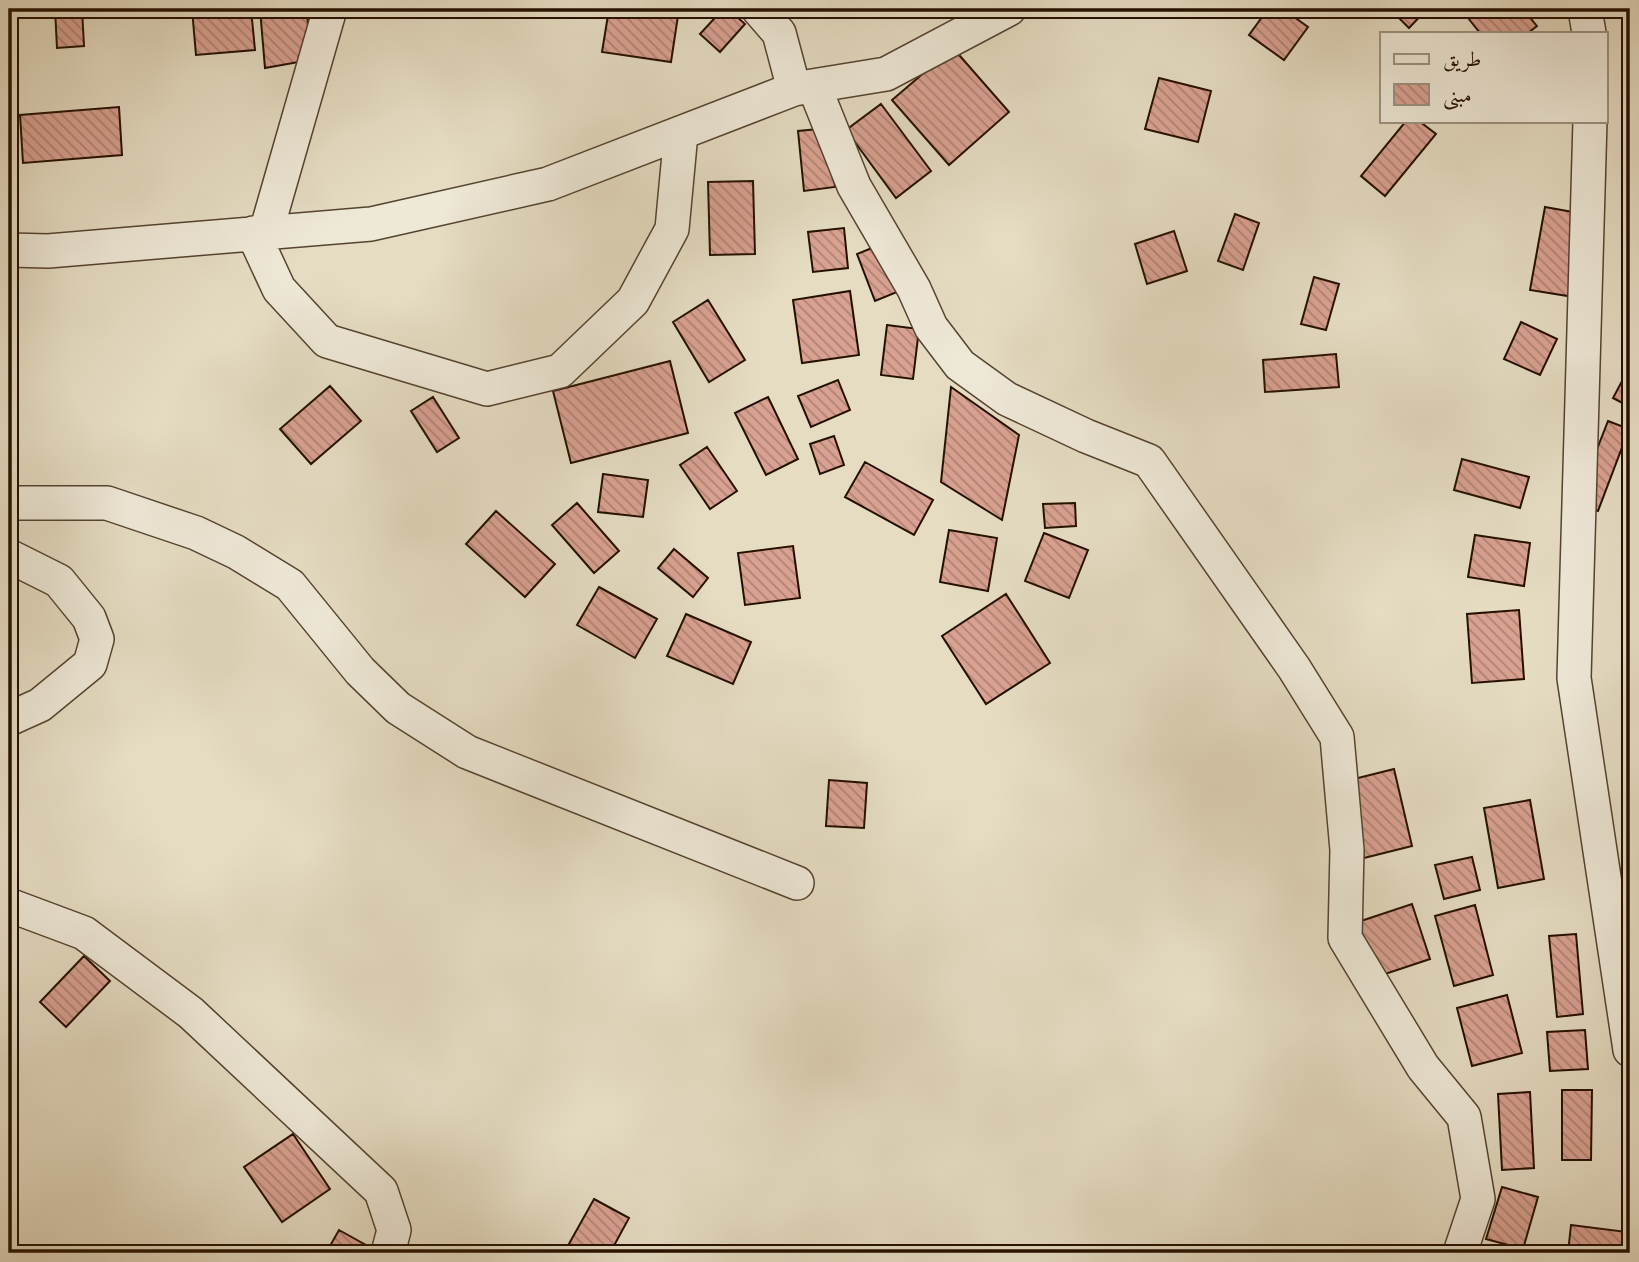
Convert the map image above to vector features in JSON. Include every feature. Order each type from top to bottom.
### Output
[{"type":"street","points":[[330,9],[259,233],[279,289],[327,341],[487,389],[560,370],[633,301],[672,229],[681,133]]},
{"type":"street","points":[[1585,9],[1589,32]]},
{"type":"street","points":[[9,250],[48,251],[371,224],[548,184],[804,87],[886,74],[990,14]]},
{"type":"street","points":[[778,17],[804,87],[854,186],[914,289],[930,327],[960,365],[1007,399],[1086,436],[1149,461],[1294,668],[1337,737],[1347,850],[1345,938],[1423,1067],[1464,1116],[1478,1199],[1460,1253]]},
{"type":"street","points":[[1590,122],[1574,678],[1630,1050]]},
{"type":"street","points":[[9,503],[107,503],[196,533],[236,552],[290,585],[360,671],[398,708],[467,752],[797,883]]},
{"type":"street","points":[[9,556],[60,582],[89,618],[97,639],[90,664],[40,705],[9,719]]},
{"type":"street","points":[[9,905],[84,933],[191,1013],[382,1191],[394,1230],[388,1253]]},
{"type":"building","points":[[55,9],[82,9],[84,46],[57,48]]},
{"type":"building","points":[[192,9],[251,9],[255,50],[196,55]]},
{"type":"building","points":[[260,9],[307,9],[310,60],[265,68]]},
{"type":"building","points":[[609,9],[679,9],[671,62],[602,52]]},
{"type":"building","points":[[723,9],[728,9],[745,24],[720,52],[700,34]]},
{"type":"building","points":[[1268,9],[1283,9],[1308,27],[1284,60],[1249,35]]},
{"type":"building","points":[[1390,9],[1427,9],[1409,28]]},
{"type":"building","points":[[1461,9],[1523,9],[1537,26],[1529,32],[1479,32]]},
{"type":"building","points":[[953,48],[1009,112],[949,165],[892,100]]},
{"type":"building","points":[[1159,78],[1211,91],[1198,142],[1145,129]]},
{"type":"building","points":[[881,104],[931,171],[896,198],[846,130]]},
{"type":"building","points":[[119,107],[122,155],[23,163],[20,115]]},
{"type":"building","points":[[1405,122],[1420,122],[1436,134],[1385,196],[1361,176]]},
{"type":"building","points":[[829,128],[835,187],[804,191],[798,131]]},
{"type":"building","points":[[753,181],[755,254],[710,255],[708,182]]},
{"type":"building","points":[[1545,207],[1590,215],[1574,297],[1530,290]]},
{"type":"building","points":[[1235,214],[1259,223],[1243,270],[1218,261]]},
{"type":"building","points":[[844,228],[848,268],[813,272],[808,232]]},
{"type":"building","points":[[1174,231],[1187,271],[1147,284],[1135,244]]},
{"type":"building","points":[[884,243],[902,290],[875,301],[857,254]]},
{"type":"building","points":[[1314,277],[1339,284],[1326,330],[1301,324]]},
{"type":"building","points":[[850,291],[859,355],[802,363],[793,300]]},
{"type":"building","points":[[708,300],[745,360],[709,382],[673,322]]},
{"type":"building","points":[[1521,322],[1557,339],[1540,375],[1504,359]]},
{"type":"building","points":[[887,325],[919,329],[913,379],[881,375]]},
{"type":"building","points":[[1336,354],[1339,387],[1265,392],[1263,360]]},
{"type":"building","points":[[670,361],[688,433],[571,463],[553,391]]},
{"type":"building","points":[[1630,366],[1630,407],[1613,398]]},
{"type":"building","points":[[838,380],[850,410],[811,427],[798,396]]},
{"type":"building","points":[[330,386],[361,421],[311,464],[280,429]]},
{"type":"building","points":[[951,387],[1019,435],[1002,520],[941,482]]},
{"type":"building","points":[[433,397],[459,438],[437,452],[411,411]]},
{"type":"building","points":[[768,397],[798,459],[766,475],[735,413]]},
{"type":"building","points":[[1608,421],[1629,429],[1598,511],[1576,503]]},
{"type":"building","points":[[834,436],[844,465],[820,474],[810,444]]},
{"type":"building","points":[[707,447],[737,491],[710,509],[680,465]]},
{"type":"building","points":[[1462,459],[1529,477],[1520,508],[1454,490]]},
{"type":"building","points":[[865,462],[933,500],[914,535],[845,497]]},
{"type":"building","points":[[603,474],[648,480],[643,517],[598,512]]},
{"type":"building","points":[[577,503],[619,551],[594,573],[552,525]]},
{"type":"building","points":[[1075,503],[1076,526],[1045,528],[1043,504]]},
{"type":"building","points":[[496,511],[555,564],[525,597],[466,544]]},
{"type":"building","points":[[949,530],[997,538],[988,591],[940,582]]},
{"type":"building","points":[[1044,533],[1088,550],[1069,598],[1025,581]]},
{"type":"building","points":[[1475,535],[1530,543],[1524,586],[1468,577]]},
{"type":"building","points":[[793,546],[800,598],[745,605],[738,553]]},
{"type":"building","points":[[674,549],[708,578],[693,597],[658,568]]},
{"type":"building","points":[[599,587],[657,619],[635,658],[577,625]]},
{"type":"building","points":[[1006,594],[1050,663],[986,704],[942,636]]},
{"type":"building","points":[[1519,610],[1524,679],[1472,683],[1467,614]]},
{"type":"building","points":[[686,614],[751,642],[733,684],[667,656]]},
{"type":"building","points":[[1394,769],[1412,846],[1364,858],[1346,781]]},
{"type":"building","points":[[829,780],[867,783],[864,828],[826,826]]},
{"type":"building","points":[[1530,800],[1544,879],[1498,888],[1484,808]]},
{"type":"building","points":[[1472,857],[1480,890],[1444,899],[1435,865]]},
{"type":"building","points":[[1412,904],[1430,959],[1373,978],[1355,923]]},
{"type":"building","points":[[1475,905],[1493,975],[1454,986],[1435,916]]},
{"type":"building","points":[[1576,934],[1583,1014],[1557,1017],[1549,936]]},
{"type":"building","points":[[84,956],[110,981],[66,1027],[40,1002]]},
{"type":"building","points":[[1507,995],[1522,1053],[1472,1066],[1457,1008]]},
{"type":"building","points":[[1585,1030],[1588,1069],[1550,1071],[1547,1032]]},
{"type":"building","points":[[1562,1090],[1592,1090],[1591,1160],[1562,1160]]},
{"type":"building","points":[[1530,1092],[1534,1168],[1502,1170],[1498,1094]]},
{"type":"building","points":[[293,1134],[330,1189],[282,1222],[244,1167]]},
{"type":"building","points":[[1502,1187],[1538,1197],[1523,1249],[1486,1239]]},
{"type":"building","points":[[594,1199],[629,1218],[610,1253],[568,1253],[565,1251]]},
{"type":"building","points":[[1571,1225],[1627,1232],[1624,1253],[1568,1253]]},
{"type":"building","points":[[339,1230],[373,1249],[371,1253],[326,1253]]}]
